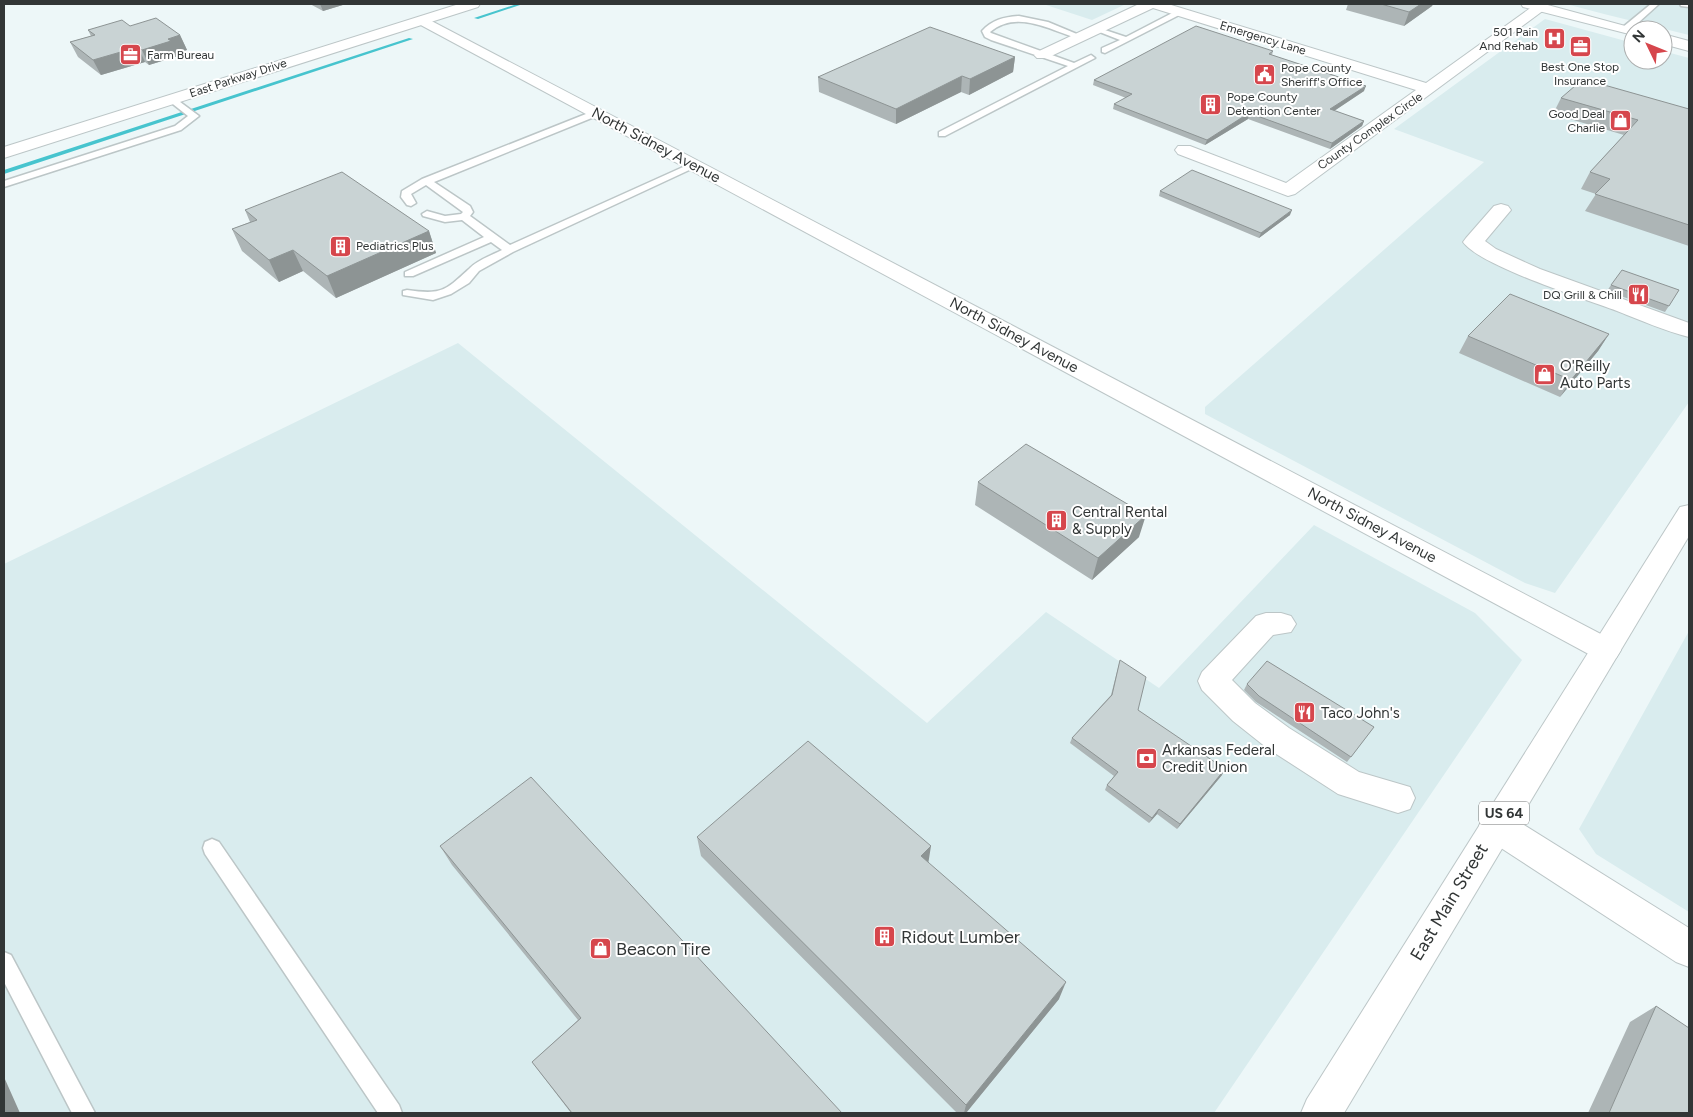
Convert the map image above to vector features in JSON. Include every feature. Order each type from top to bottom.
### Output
[{"type":"street","name":"East Parkway Drive","points":[[4,153],[182,106],[472,4]]},
{"type":"street","name":"Emergency Lane","points":[[1152,4],[1429,89]]},
{"type":"street","points":[[1042,55],[1152,4]]},
{"type":"street","points":[[1535,6],[1623,28]]},
{"type":"street","name":"County Complex Circle","points":[[1184,150],[1288,190],[1429,89],[1535,6]]},
{"type":"street","name":"North Sidney Avenue","points":[[422,20],[1606,650]]},
{"type":"street","points":[[1673,42],[1689,46]]},
{"type":"street","points":[[1501,210],[1474,242],[1488,253],[1533,273],[1689,330]]},
{"type":"street","name":"East Main Street","points":[[1321,1113],[1689,514]]},
{"type":"street","points":[[1281,624],[1266,624],[1213,681],[1244,712],[1278,738],[1334,774],[1350,784],[1398,798]]},
{"type":"street","points":[[1496,826],[1689,949]]},
{"type":"lane","points":[[1639,20],[1654,4]]},
{"type":"lane","points":[[1684,4],[1689,5]]},
{"type":"lane","points":[[1105,50],[1181,12]]},
{"type":"lane","points":[[1075,66],[994,38],[988,35],[986,31],[1006,20],[1025,18],[1080,37]]},
{"type":"lane","points":[[1096,29],[1127,40]]},
{"type":"lane","points":[[942,134],[1090,58]]},
{"type":"lane","points":[[4,184],[178,128],[194,116],[182,106]]},
{"type":"lane","points":[[411,203],[406,197],[406,193],[426,181],[596,113]]},
{"type":"lane","points":[[407,293],[432,296],[447,292],[465,281],[475,268],[509,250],[695,165]]},
{"type":"lane","points":[[426,181],[466,208],[468,212],[464,217]]},
{"type":"lane","points":[[426,214],[445,218],[464,217],[509,250]]},
{"type":"lane","points":[[409,274],[492,237]]},
{"type":"lane","points":[[212,848],[391,1113]]},
{"type":"lane","points":[[4,962],[84,1113]]},
{"type":"shaded area","points":[[1043,4],[1126,4],[1092,20]]},
{"type":"shaded area","points":[[1566,4],[1689,4],[1689,35],[1673,31],[1673,20],[1628,20]]},
{"type":"shaded area","points":[[1545,19],[1623,40],[1623,70],[1673,70],[1673,54],[1689,58],[1689,402],[1555,593],[1525,583],[1205,414],[1205,407],[1484,162],[1394,129]]},
{"type":"shaded area","points":[[458,343],[927,723],[1046,612],[1159,688],[1314,525],[1475,613],[1522,660],[1214,1113],[4,1113],[4,564]]},
{"type":"shaded area","points":[[1689,631],[1689,912],[1596,854],[1579,829]]},
{"type":"building","points":[[1381,4],[1421,4],[1409,12]]},
{"type":"building","points":[[156,18],[180,35],[168,39],[171,41],[142,50],[138,47],[93,60],[70,42],[95,35],[88,30],[122,20],[130,26]]},
{"type":"building","points":[[1196,26],[1273,51],[1269,54],[1366,86],[1330,109],[1364,121],[1332,143],[1249,113],[1207,140],[1114,104],[1132,94],[1094,80]]},
{"type":"building","points":[[930,27],[1015,57],[970,79],[962,76],[896,109],[818,77]]},
{"type":"building","points":[[1583,79],[1689,109],[1689,225],[1595,194],[1610,179],[1590,172],[1638,120],[1561,98]]},
{"type":"building","points":[[1192,170],[1292,210],[1261,233],[1160,191]]},
{"type":"building","name":"Pediatrics Plus","points":[[342,172],[429,231],[327,276],[293,250],[269,260],[232,229],[257,220],[245,210]]},
{"type":"building","points":[[1622,270],[1679,290],[1669,306],[1611,285]]},
{"type":"building","name":"O'Reilly Auto Parts","points":[[1510,294],[1609,334],[1571,380],[1468,336]]},
{"type":"building","points":[[1026,444],[1146,515],[1098,558],[978,482]]},
{"type":"building","name":"Arkansas Federal Credit Union","points":[[1120,660],[1146,677],[1138,710],[1225,769],[1180,824],[1159,809],[1152,818],[1107,785],[1118,772],[1072,738],[1112,695]]},
{"type":"building","name":"Taco John's","points":[[1267,661],[1374,727],[1351,757],[1259,696],[1247,684]]},
{"type":"building","name":"Ridout Lumber","points":[[808,741],[931,846],[921,856],[1066,982],[966,1105],[697,837]]},
{"type":"building","name":"Beacon Tire","points":[[531,777],[842,1113],[572,1113],[532,1062],[581,1018],[440,846]]},
{"type":"building","points":[[1656,1006],[1689,1028],[1689,1113],[1609,1113]]},
{"type":"waterway","points":[[476,18],[521,4]]},
{"type":"waterway","points":[[4,172],[411,39]]},
{"type":"place","name":"501 Pain And Rehab","points":[[1554,39]]},
{"type":"place","name":"Best One Stop Insurance","points":[[1580,46]]},
{"type":"place","name":"Farm Bureau","points":[[131,55]]},
{"type":"place","name":"Pope County Sheriff's Office","points":[[1265,75]]},
{"type":"place","name":"Pope County Detention Center","points":[[1211,104]]},
{"type":"place","name":"Good Deal Charlie","points":[[1621,121]]},
{"type":"place","name":"Pediatrics Plus","points":[[340,246]]},
{"type":"place","name":"DQ Grill & Chill","points":[[1638,295]]},
{"type":"place","name":"O'Reilly Auto Parts","points":[[1544,375]]},
{"type":"place","name":"Central Rental & Supply","points":[[1056,521]]},
{"type":"place","name":"Taco John's","points":[[1305,713]]},
{"type":"place","name":"Arkansas Federal Credit Union","points":[[1146,759]]},
{"type":"place","name":"Ridout Lumber","points":[[885,937]]},
{"type":"place","name":"Beacon Tire","points":[[600,949]]}]
